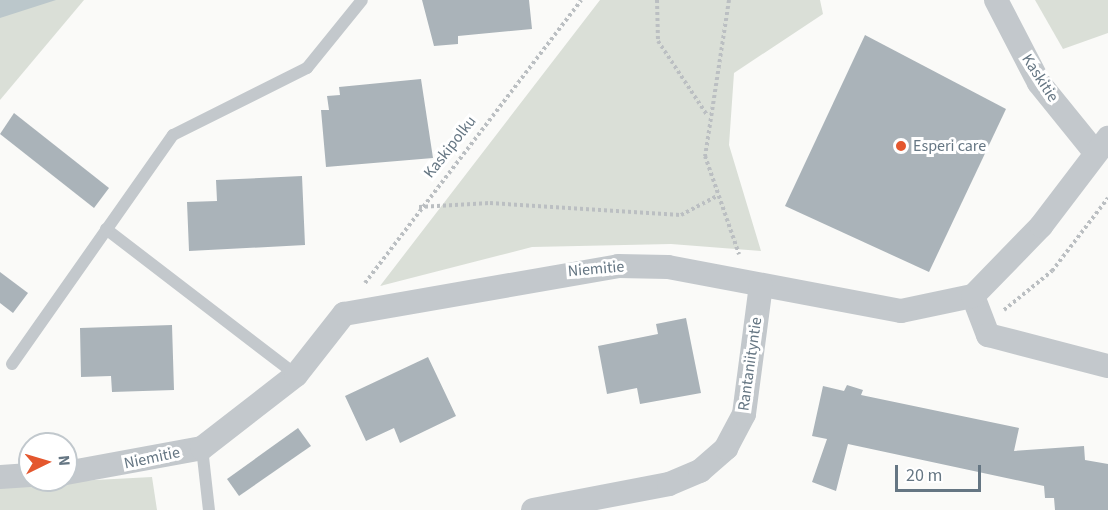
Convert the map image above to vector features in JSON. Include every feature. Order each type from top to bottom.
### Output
[{"type":"street","name":"Kaskitie","points":[[996,0],[1039,83],[1101,144]]},
{"type":"street","points":[[1101,144],[1041,226],[973,296],[988,335],[1008,344],[1108,366]]},
{"type":"street","name":"Niemitie","points":[[78,471],[202,448],[296,375],[344,314],[618,266],[668,267],[901,311],[973,296]]},
{"type":"street","name":"Rantaniityntie","points":[[533,510],[669,484],[700,471],[726,448],[744,414],[752,283]]},
{"type":"street","points":[[0,477],[18,476]]},
{"type":"lane","points":[[12,364],[173,135],[307,68],[362,0]]},
{"type":"lane","points":[[106,229],[296,375]]},
{"type":"lane","points":[[202,448],[209,510]]},
{"type":"path","name":"Kaskipolku","points":[[344,314],[419,207],[581,0]]},
{"type":"path","points":[[657,0],[658,41],[708,115]]},
{"type":"path","points":[[729,0],[708,115],[705,156],[717,196],[752,283]]},
{"type":"path","points":[[419,207],[490,204],[681,215],[717,196]]},
{"type":"path","points":[[982,319],[1011,307],[1052,271],[1108,198]]},
{"type":"shaded area","points":[[0,0],[84,0],[0,100]]},
{"type":"shaded area","points":[[0,0],[56,0],[0,18]]},
{"type":"shaded area","points":[[600,0],[820,0],[823,14],[734,73],[729,145],[761,251],[671,244],[532,247],[380,286]]},
{"type":"shaded area","points":[[1035,0],[1108,0],[1108,33],[1063,49]]},
{"type":"shaded area","points":[[152,477],[157,510],[0,510],[0,485],[18,484],[18,492],[78,492],[78,481]]},
{"type":"building","points":[[422,0],[529,0],[532,29],[458,36],[458,44],[434,46]]},
{"type":"building","name":"Esperi care","points":[[865,35],[1006,109],[929,272],[785,206]]},
{"type":"building","points":[[421,79],[433,158],[326,167],[321,110],[329,110],[327,96],[340,95],[339,87]]},
{"type":"building","points":[[14,113],[109,188],[94,208],[0,134]]},
{"type":"building","points":[[302,176],[305,245],[189,251],[187,202],[217,201],[216,180]]},
{"type":"building","points":[[0,272],[28,293],[13,313],[0,303]]},
{"type":"building","points":[[686,318],[701,393],[640,404],[637,388],[607,394],[598,346],[658,334],[656,324]]},
{"type":"building","points":[[172,325],[174,390],[112,392],[111,376],[81,377],[80,328]]},
{"type":"building","points":[[428,357],[456,416],[400,443],[394,428],[366,441],[345,396]]},
{"type":"building","points":[[847,385],[863,390],[861,395],[1019,428],[1014,451],[1084,446],[1085,460],[1108,464],[1108,510],[1055,510],[1054,498],[1045,498],[1044,486],[848,444],[836,491],[812,482],[827,439],[812,436],[823,386],[844,391]]},
{"type":"building","points":[[298,428],[311,446],[239,496],[227,479]]},
{"type":"place","name":"Esperi care","points":[[901,146]]}]
